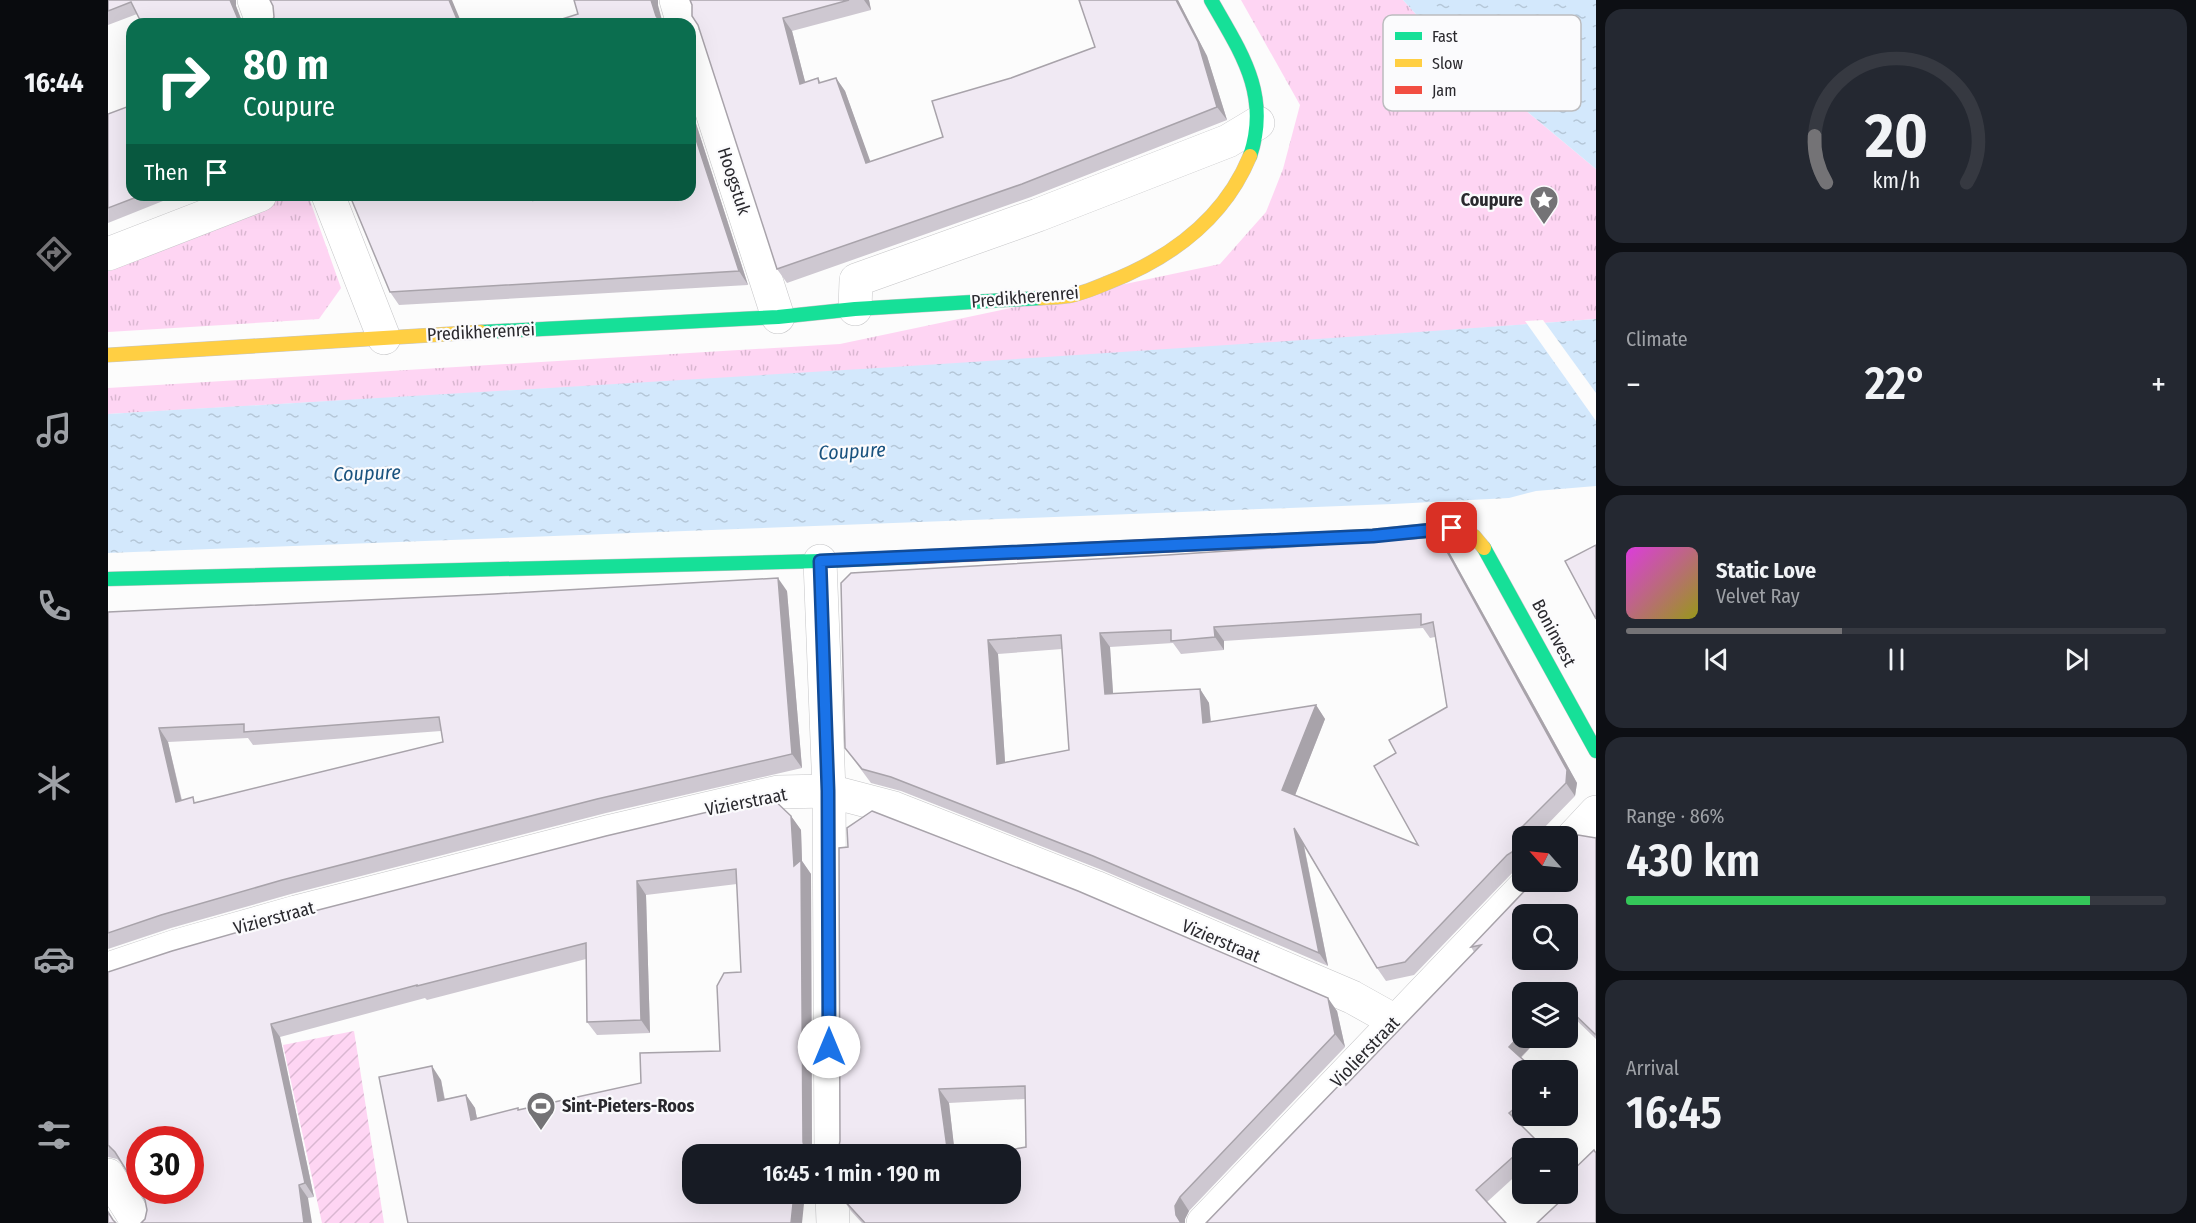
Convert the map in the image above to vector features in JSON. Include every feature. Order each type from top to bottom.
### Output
[{"type":"street","points":[[254,0],[261,18]]},
{"type":"street","points":[[676,0],[681,18]]},
{"type":"street","points":[[855,309],[856,280],[1038,215],[1217,145],[1257,108],[1242,56],[1211,0]]},
{"type":"street","name":"Hoogstuk","points":[[696,63],[778,317]]},
{"type":"street","name":"Predikherenrei","points":[[108,355],[778,317],[855,309],[1069,296],[1100,287],[1131,274],[1175,249],[1208,222],[1233,191],[1250,157],[1257,108]]},
{"type":"street","points":[[108,254],[245,201]]},
{"type":"street","points":[[330,201],[384,338]]},
{"type":"street","name":"Boninvest","points":[[820,561],[1373,536],[1452,528],[1474,536],[1489,553],[1596,751]]},
{"type":"street","points":[[108,579],[820,561],[828,791],[831,1144]]},
{"type":"street","name":"Vizierstraat","points":[[108,969],[176,946],[285,915],[611,831],[778,792],[828,791],[894,808],[1095,887],[1352,997],[1395,1021]]},
{"type":"street","points":[[1578,831],[1596,812]]},
{"type":"street","name":"Violierstraat","points":[[1203,1223],[1519,892]]},
{"type":"street","points":[[108,1175],[138,1223]]},
{"type":"street","points":[[832,1204],[833,1223]]},
{"type":"green space","points":[[1241,0],[1403,0],[1417,15],[1383,15],[1383,111],[1526,111],[1596,169],[1596,319],[1038,359],[108,414],[108,388],[840,344],[1220,264],[1266,212],[1283,169],[1300,105]]},
{"type":"green space","points":[[275,201],[310,201],[341,288],[319,319],[108,332],[108,265]]},
{"type":"green space","points":[[354,1031],[384,1223],[322,1223],[283,1045]]},
{"type":"water","points":[[1403,0],[1596,0],[1596,169],[1526,111],[1581,111],[1581,15],[1417,15]]},
{"type":"water","points":[[1596,319],[1596,486],[1536,491],[1509,498],[1393,504],[108,553],[108,414],[1038,358]]},
{"type":"pier","points":[[1543,320],[1596,393],[1596,421],[1525,321]]},
{"type":"building","points":[[108,0],[230,0],[238,18],[139,18],[131,2],[108,11]]},
{"type":"building","points":[[270,0],[449,0],[456,18],[273,18],[273,6]]},
{"type":"building","points":[[574,0],[651,0],[658,18],[565,18],[578,14]]},
{"type":"building","points":[[690,0],[849,0],[783,18],[800,84],[818,78],[819,83],[836,78],[866,163],[943,137],[932,101],[1011,78],[1095,47],[1079,0],[1176,0],[1198,42],[1217,107],[1022,184],[777,269],[696,18],[692,16]]},
{"type":"building","points":[[126,107],[126,201],[108,208],[108,114]]},
{"type":"building","points":[[696,139],[739,271],[390,292],[352,201],[696,201]]},
{"type":"building","points":[[1439,537],[1567,770],[1566,783],[1523,826],[1512,826],[1512,852],[1405,962],[1377,968],[1294,828],[1319,953],[1093,856],[891,777],[862,769],[845,748],[841,583],[851,573]],"holes":[[[1421,614],[1421,625],[1433,622],[1447,707],[1389,740],[1396,753],[1374,766],[1418,845],[1282,790],[1316,705],[1203,723],[1200,689],[1105,694],[1100,633],[1171,630],[1171,641],[1215,637],[1214,627]],[[1061,635],[1069,750],[997,764],[988,640]]]},
{"type":"building","points":[[1596,545],[1596,619],[1565,561]]},
{"type":"building","points":[[778,578],[792,754],[597,799],[282,880],[108,933],[108,612]],"holes":[[[439,717],[443,742],[194,803],[193,797],[176,802],[159,728],[244,724],[244,732]]]},
{"type":"building","points":[[771,797],[791,816],[794,866],[801,860],[803,1144],[682,1144],[682,1204],[793,1204],[791,1223],[408,1223],[379,1077],[432,1066],[438,1101],[466,1095],[471,1120],[641,1083],[640,1053],[720,1051],[717,986],[724,973],[741,972],[736,869],[637,881],[641,1020],[587,1022],[586,943],[271,1024],[305,1183],[299,1185],[304,1223],[141,1223],[145,1219],[146,1204],[204,1204],[204,1126],[126,1126],[126,1170],[108,1145],[108,972],[291,917],[606,836]]},
{"type":"building","points":[[872,811],[1078,891],[1328,998],[1335,1034],[1180,1197],[1175,1206],[1176,1215],[1181,1223],[865,1223],[848,1204],[1021,1204],[1021,1148],[1026,1147],[1025,1086],[939,1089],[946,1144],[839,1144],[839,848],[848,847],[847,828]]},
{"type":"building","points":[[1578,835],[1596,838],[1596,1035],[1578,1018],[1578,982],[1512,982],[1512,1044],[1509,1047],[1524,1060],[1512,1060],[1512,1110],[1509,1113],[1512,1116],[1512,1126],[1522,1126],[1534,1138],[1512,1138],[1512,1158],[1476,1190],[1506,1223],[1206,1223],[1345,1079],[1346,1085],[1481,945],[1471,947],[1512,904],[1512,970],[1578,970],[1578,904],[1512,904],[1523,892],[1578,892]]},
{"type":"building","points":[[1594,1150],[1596,1153],[1596,1223],[1537,1223],[1557,1204],[1578,1204],[1578,1165]]},
{"type":"building","points":[[108,1212],[113,1220],[116,1223],[108,1223]]},
{"type":"traffic: fast","points":[[1211,0],[1242,55],[1255,93],[1256,134],[1250,156]]},
{"type":"traffic: fast","points":[[481,332],[778,317],[855,309],[1041,298]]},
{"type":"traffic: fast","points":[[1484,548],[1596,751]]},
{"type":"traffic: fast","points":[[108,579],[916,557]]},
{"type":"traffic: slow","points":[[1041,298],[1065,297],[1093,289],[1130,273],[1173,249],[1210,218],[1239,179],[1250,156]]},
{"type":"traffic: slow","points":[[108,355],[481,332]]},
{"type":"traffic: slow","points":[[1219,543],[1373,536],[1452,528],[1474,536],[1484,548]]},
{"type":"traffic: jam","points":[[916,557],[1219,543]]},
{"type":"place","name":"Coupure","points":[[1544,226]]},
{"type":"place","name":"Sint-Pieters-Roos","points":[[541,1132]]},
{"type":"route","points":[[829,1047],[828,791],[820,561],[1373,536],[1452,528]]}]
